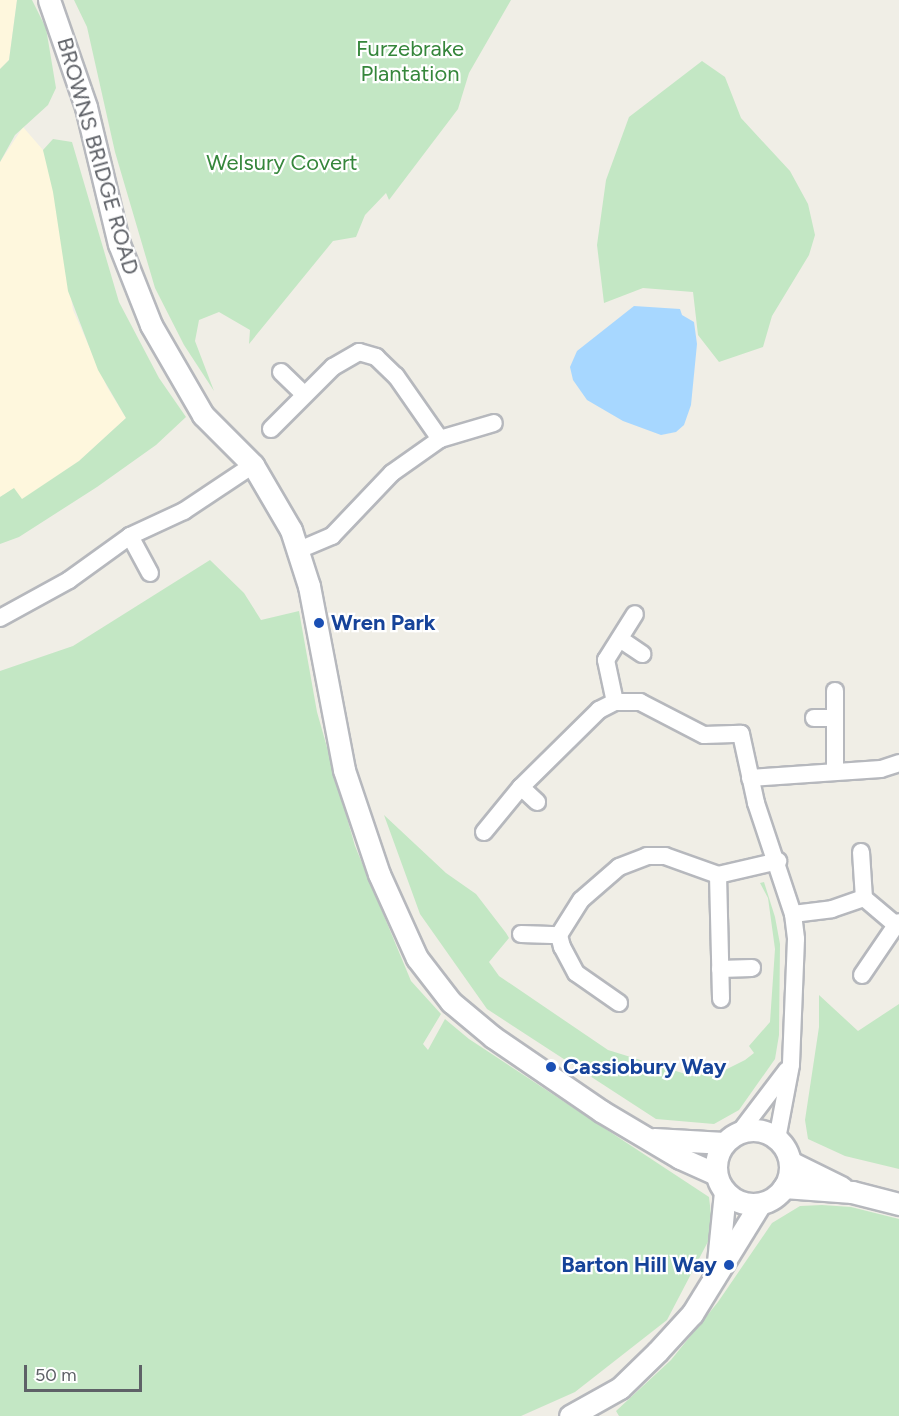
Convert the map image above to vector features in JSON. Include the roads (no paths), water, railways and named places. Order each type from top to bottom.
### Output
[{"type":"street","name":"BROWNS BRIDGE ROAD","points":[[49,0],[86,107],[119,244],[151,325],[203,415],[253,465],[280,506],[299,550],[345,770],[382,882],[417,958],[438,988],[469,1020],[601,1111],[721,1183]]},
{"type":"street","points":[[271,429],[304,394],[345,357],[359,352],[376,357],[414,397],[440,439]]},
{"type":"street","points":[[281,372],[304,394]]},
{"type":"street","points":[[299,550],[332,536],[392,473],[440,439],[494,423]]},
{"type":"street","points":[[0,618],[69,580],[130,536],[184,511],[253,465]]},
{"type":"street","points":[[130,536],[150,573]]},
{"type":"street","points":[[615,702],[606,660],[635,615]]},
{"type":"street","points":[[620,639],[642,654]]},
{"type":"street","points":[[835,691],[835,771]]},
{"type":"street","points":[[484,832],[521,787],[599,710],[615,702],[640,702],[704,735],[741,734]]},
{"type":"street","points":[[740,717],[750,778],[793,914],[797,985],[791,1065],[777,1139]]},
{"type":"street","points":[[814,718],[835,718]]},
{"type":"street","points":[[750,778],[880,769],[899,763]]},
{"type":"street","points":[[521,787],[537,802]]},
{"type":"street","points":[[861,852],[864,897],[898,924],[862,975]]},
{"type":"street","points":[[559,935],[581,900],[619,867],[647,856],[665,856],[718,875],[778,861]]},
{"type":"street","points":[[718,875],[721,999]]},
{"type":"street","points":[[793,914],[832,909],[864,897]]},
{"type":"street","points":[[521,934],[559,935]]},
{"type":"street","points":[[559,935],[576,973],[619,1003]]},
{"type":"street","points":[[720,969],[752,968]]},
{"type":"street","points":[[716,1272],[721,1183],[718,1155],[791,1065]]},
{"type":"street","points":[[732,1138],[758,1130],[777,1139],[790,1162],[852,1192]]},
{"type":"street","name":"BROWNS BRIDGE ROAD","points":[[647,1138],[732,1138]]},
{"type":"street","points":[[784,1187],[790,1162]]},
{"type":"street","points":[[721,1183],[739,1202],[760,1204]]},
{"type":"street","points":[[570,1416],[620,1388],[657,1352],[692,1314],[760,1204],[784,1187],[852,1192],[899,1204]]},
{"type":"water","points":[[634,306],[680,309],[682,315],[694,322],[697,344],[691,405],[684,425],[676,432],[661,435],[623,421],[587,400],[573,380],[570,367],[577,351]]},
{"type":"place","name":"Wren Park","points":[[319,623]]},
{"type":"place","name":"Cassiobury Way","points":[[551,1067]]},
{"type":"place","name":"Barton Hill Way","points":[[729,1265]]},
{"type":"park label","name":"Furzebrake Plantation","points":[[410,60]]},
{"type":"park label","name":"Welsury Covert","points":[[282,163]]}]
